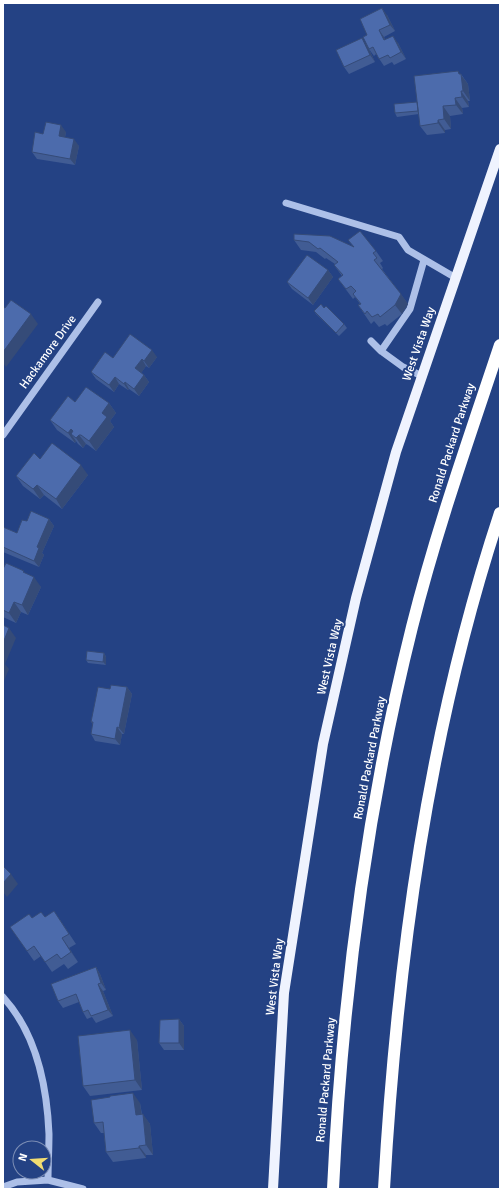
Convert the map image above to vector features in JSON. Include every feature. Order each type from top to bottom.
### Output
[{"type":"highway","name":"Ronald Packard Parkway","points":[[333,1189],[342,1044],[356,918],[369,834],[385,749],[412,627],[446,506],[500,345]]},
{"type":"highway","points":[[384,1189],[392,1071],[401,978],[420,850],[442,728],[472,606],[500,513]]},
{"type":"main road","name":"West Vista Way","points":[[273,1189],[284,993],[323,744],[356,598],[396,452],[500,149]]},
{"type":"street","points":[[286,202],[399,237],[408,250],[456,278]]},
{"type":"street","points":[[381,351],[410,309],[424,260]]},
{"type":"street","name":"Hackamore Drive","points":[[3,435],[6,424],[98,302]]},
{"type":"street","points":[[371,341],[381,351],[403,367],[422,376]]},
{"type":"street","points":[[3,997],[12,1007],[29,1040],[40,1071],[45,1092],[49,1140]]},
{"type":"street","points":[[3,1187],[17,1182],[48,1180],[83,1189]]},
{"type":"building","points":[[382,8],[390,25],[379,30],[384,40],[393,36],[401,52],[390,58],[388,55],[379,59],[373,47],[369,49],[363,37],[367,35],[360,19]]},
{"type":"building","points":[[362,38],[370,55],[344,67],[336,50]]},
{"type":"building","points":[[458,71],[459,74],[461,74],[463,91],[461,91],[462,97],[455,98],[456,105],[443,106],[444,119],[438,120],[438,123],[420,126],[414,76]]},
{"type":"building","points":[[417,102],[418,111],[395,113],[394,104]]},
{"type":"building","points":[[46,122],[61,125],[59,136],[74,139],[70,159],[32,152],[35,132],[43,134]]},
{"type":"building","points":[[360,231],[376,251],[373,253],[377,258],[374,260],[401,294],[395,305],[380,317],[378,314],[372,317],[367,311],[365,314],[358,305],[361,304],[353,294],[356,291],[351,286],[346,289],[338,279],[343,275],[334,265],[338,262],[320,248],[318,249],[309,242],[294,240],[294,234],[330,236],[354,247],[348,240]]},
{"type":"building","points":[[307,255],[328,270],[308,298],[287,282]]},
{"type":"building","points":[[11,300],[31,314],[3,352],[3,307],[5,308]]},
{"type":"building","points":[[321,304],[324,308],[326,306],[344,324],[336,333],[314,311]]},
{"type":"building","points":[[130,334],[152,350],[144,361],[142,359],[135,368],[144,375],[134,389],[115,377],[109,385],[91,372],[105,352],[113,358]]},
{"type":"building","points":[[86,387],[109,403],[102,413],[107,417],[89,441],[81,435],[76,438],[71,434],[73,431],[71,429],[68,433],[50,420],[68,396],[75,402]]},
{"type":"building","points":[[52,443],[81,465],[56,499],[37,485],[33,489],[16,476],[34,453],[40,459]]},
{"type":"building","points":[[31,511],[49,519],[37,547],[39,548],[34,561],[3,547],[3,527],[17,533],[22,520],[27,521]]},
{"type":"building","points":[[6,563],[34,577],[22,605],[14,602],[9,613],[3,610],[3,569]]},
{"type":"building","points":[[3,625],[9,628],[3,643]]},
{"type":"building","points":[[87,651],[104,653],[103,662],[86,660]]},
{"type":"building","points":[[111,685],[127,687],[119,728],[117,727],[115,739],[91,734],[93,722],[91,722],[98,687],[110,689]]},
{"type":"building","points":[[3,866],[11,874],[3,883]]},
{"type":"building","points":[[54,911],[69,934],[62,938],[71,952],[61,959],[57,954],[45,962],[34,946],[27,951],[10,927],[29,914],[32,918],[41,912],[45,917]]},
{"type":"building","points":[[96,967],[101,983],[98,984],[108,1010],[91,1016],[88,1010],[83,1012],[76,994],[58,1001],[51,984]]},
{"type":"building","points":[[179,1019],[179,1043],[159,1043],[160,1020]]},
{"type":"building","points":[[130,1030],[135,1080],[83,1086],[78,1036]]},
{"type":"building","points":[[133,1093],[136,1115],[143,1114],[146,1145],[139,1146],[139,1148],[106,1152],[103,1122],[94,1123],[91,1100]]}]
